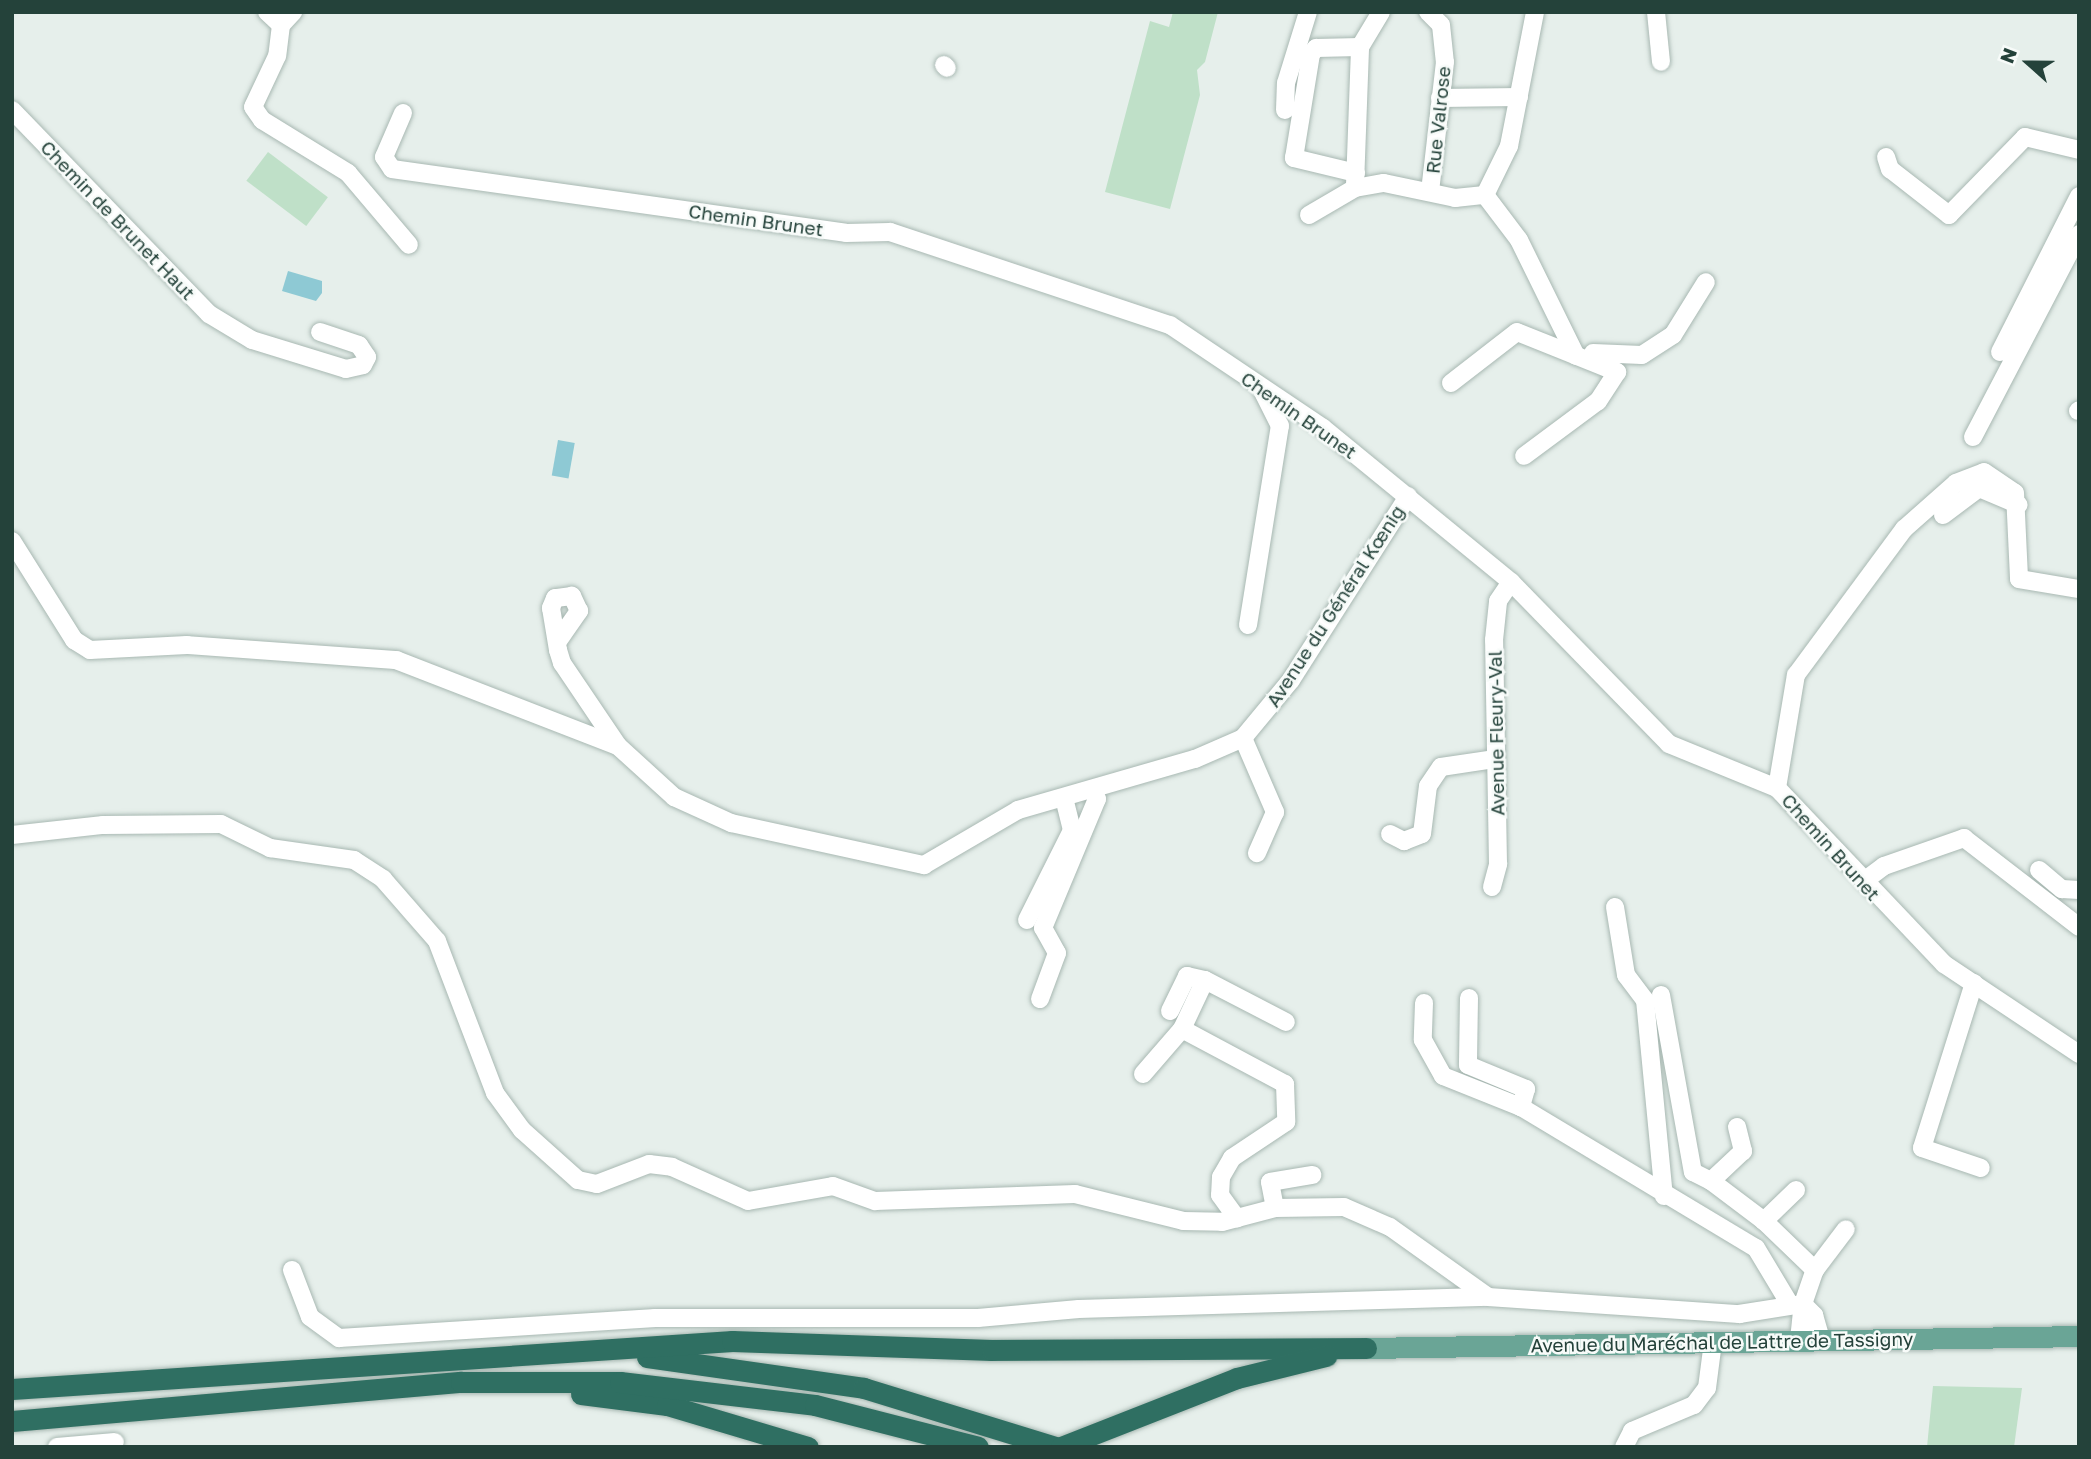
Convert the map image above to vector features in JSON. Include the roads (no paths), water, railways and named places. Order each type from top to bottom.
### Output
[{"type":"highway","points":[[12,1389],[732,1341],[992,1350],[1366,1348]]},
{"type":"highway","points":[[546,1353],[705,1361],[783,1372],[947,1408],[1059,1447],[1237,1378],[1366,1348]]},
{"type":"highway","points":[[12,1421],[461,1382],[704,1388],[815,1405],[978,1447]]},
{"type":"highway","points":[[461,1382],[667,1405],[808,1447]]},
{"type":"main road","name":"Avenue du Maréchal de Lattre de Tassigny","points":[[1366,1348],[2079,1336]]},
{"type":"street","points":[[1286,110],[1286,83],[1308,12]]},
{"type":"street","points":[[1356,181],[1360,47],[1381,12]]},
{"type":"street","name":"Rue Valrose","points":[[1428,12],[1441,25],[1440,98],[1430,191]]},
{"type":"street","points":[[1485,195],[1509,146],[1535,12]]},
{"type":"street","points":[[1657,12],[1661,62]]},
{"type":"street","points":[[280,16],[277,56],[253,107],[262,120],[348,173],[409,245]]},
{"type":"street","points":[[1360,47],[1316,48],[1311,54],[1294,158],[1356,181],[1398,182],[1430,191],[1485,195],[1519,240],[1576,356]]},
{"type":"street","points":[[1440,98],[1519,97]]},
{"type":"street","name":"Chemin de Brunet Haut","points":[[12,110],[209,314],[252,340],[346,369],[363,365],[367,357],[359,345],[320,332]]},
{"type":"street","name":"Chemin Brunet","points":[[403,113],[384,157],[392,169],[846,233],[890,232],[1170,325],[1408,496],[1511,582],[1669,744],[1777,788],[1911,933],[1974,983],[2079,1054]]},
{"type":"street","points":[[1886,157],[1890,169],[1948,215],[2025,137],[2079,150]]},
{"type":"street","points":[[1309,215],[1356,181]]},
{"type":"street","points":[[2000,352],[2079,196]]},
{"type":"street","points":[[1973,437],[2079,234]]},
{"type":"street","points":[[1576,356],[1642,355],[1673,335],[1706,282]]},
{"type":"street","points":[[1451,383],[1517,332],[1608,366],[1616,372],[1614,383],[1524,457]]},
{"type":"street","points":[[1248,625],[1280,426],[1261,388]]},
{"type":"street","points":[[1777,788],[1796,675],[1904,529],[1970,474],[1994,476],[2019,505],[2019,579],[2079,589]]},
{"type":"street","points":[[1943,515],[1979,488],[2019,505]]},
{"type":"street","name":"Avenue du Général Kœnig","points":[[1243,738],[1291,680],[1408,496]]},
{"type":"street","points":[[12,541],[74,640],[90,650],[187,645],[396,660],[618,746]]},
{"type":"street","name":"Avenue Fleury-Val","points":[[1492,887],[1498,864],[1495,759],[1498,601],[1511,582]]},
{"type":"street","points":[[558,641],[562,663],[618,746],[655,783],[695,809],[908,865],[940,859],[1018,810],[1064,799],[1243,738],[1275,812],[1257,853]]},
{"type":"street","points":[[1390,834],[1404,841],[1423,834],[1428,786],[1441,767],[1495,759]]},
{"type":"street","points":[[1040,999],[1057,953],[1043,928],[1097,799],[1092,790]]},
{"type":"street","points":[[1027,920],[1072,830],[1064,799]]},
{"type":"street","points":[[12,835],[125,824],[221,824],[270,848],[354,860],[383,879],[437,941],[495,1093],[522,1130],[578,1180],[597,1184],[649,1164],[671,1167],[748,1201],[833,1186],[875,1201],[1075,1194],[1183,1221],[1237,1218],[1275,1208],[1344,1207],[1390,1227],[1488,1297]]},
{"type":"street","points":[[1864,881],[1896,861],[1964,838],[2079,928]]},
{"type":"street","points":[[2039,870],[2062,889],[2079,890]]},
{"type":"street","points":[[1615,906],[1626,975],[1645,1000],[1664,1196]]},
{"type":"street","points":[[1170,1011],[1187,976],[1205,980],[1286,1022]]},
{"type":"street","points":[[1143,1074],[1182,1029],[1205,980]]},
{"type":"street","points":[[1974,983],[1922,1148],[1981,1168]]},
{"type":"street","points":[[1661,995],[1693,1172],[1711,1181],[1764,1221],[1815,1270]]},
{"type":"street","points":[[1469,998],[1468,1065],[1525,1089],[1521,1107]]},
{"type":"street","points":[[1424,1003],[1423,1040],[1443,1076],[1521,1107],[1664,1196],[1756,1248],[1796,1304],[1814,1315],[1821,1340]]},
{"type":"street","points":[[1182,1029],[1285,1084],[1286,1122],[1232,1158],[1221,1177],[1220,1195],[1237,1218]]},
{"type":"street","points":[[1711,1181],[1743,1151],[1737,1127]]},
{"type":"street","points":[[1275,1208],[1270,1182],[1312,1175]]},
{"type":"street","points":[[1764,1221],[1796,1190]]},
{"type":"street","points":[[1799,1340],[1796,1304],[1815,1270],[1846,1228]]},
{"type":"street","points":[[292,1270],[310,1317],[340,1339],[655,1318],[965,1319],[1092,1308],[1488,1297],[1739,1314],[1796,1304]]},
{"type":"street","points":[[1624,1447],[1632,1432],[1694,1405],[1707,1388],[1713,1342]]},
{"type":"street","points":[[57,1447],[115,1442]]},
{"type":"water","points":[[288,271],[322,281],[322,293],[316,301],[282,291]]},
{"type":"water","points":[[558,440],[575,443],[568,478],[552,475]]}]
